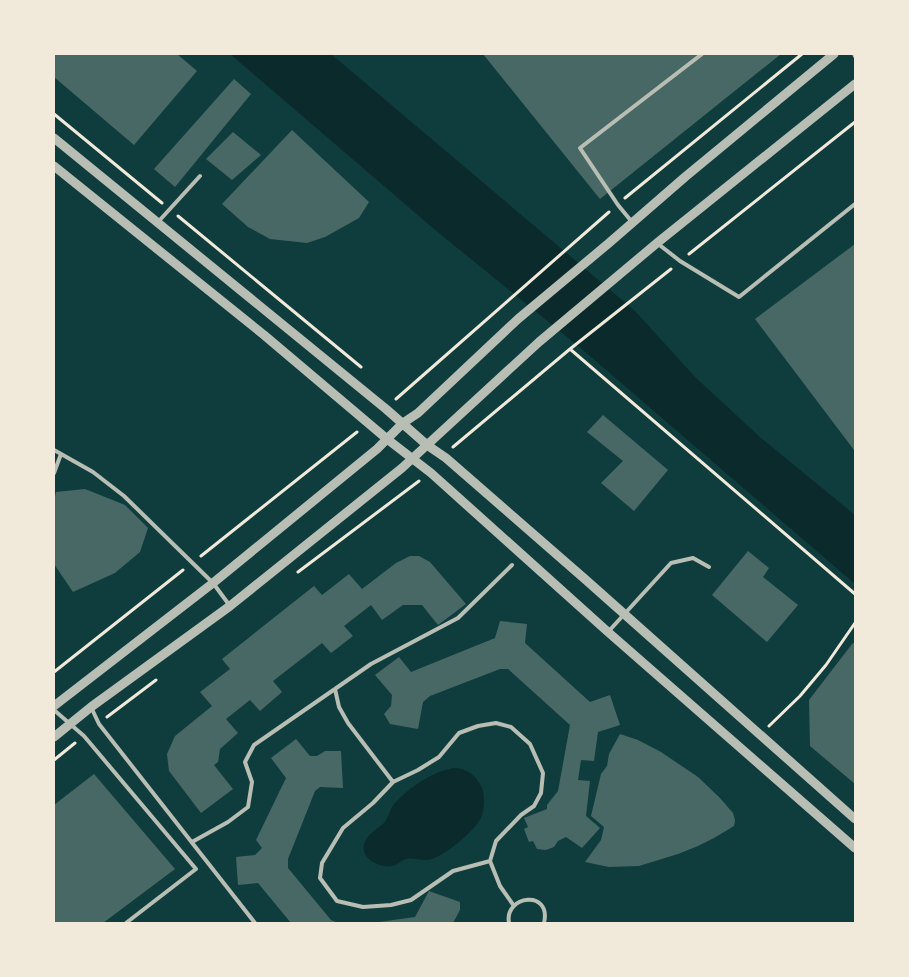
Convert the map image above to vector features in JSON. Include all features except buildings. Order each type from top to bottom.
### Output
[{"type":"street","points":[[54,708],[377,449],[418,414],[518,319],[834,54]]},
{"type":"street","points":[[54,737],[230,606],[402,468],[539,342],[657,243],[855,84]]},
{"type":"street","points":[[54,138],[446,458],[625,614],[855,820]]},
{"type":"street","points":[[54,166],[264,335],[438,480],[855,848]]},
{"type":"lane","points":[[632,222],[618,205],[580,148],[702,54]]},
{"type":"lane","points":[[158,222],[200,176]]},
{"type":"lane","points":[[657,243],[680,261],[739,298],[855,204]]},
{"type":"lane","points":[[54,450],[93,472],[124,496],[212,582],[230,606]]},
{"type":"lane","points":[[54,473],[61,454]]},
{"type":"lane","points":[[608,632],[671,563],[694,558],[709,567]]},
{"type":"lane","points":[[192,842],[228,822],[248,806],[252,782],[245,762],[254,745],[370,664],[458,618],[512,565]]},
{"type":"lane","points":[[335,689],[338,707],[392,782]]},
{"type":"lane","points":[[54,708],[84,736],[196,869],[126,923]]},
{"type":"lane","points":[[91,708],[99,724],[256,923]]},
{"type":"lane","points":[[490,861],[453,871],[411,900],[391,905],[363,907],[337,901],[320,878],[322,863],[343,828],[373,803],[392,782],[418,770],[439,757],[459,733],[478,726],[496,723],[511,727],[530,744],[542,773],[541,793],[534,806],[521,815],[496,841],[490,861],[500,886],[514,906]]},
{"type":"lane","points":[[509,923],[508,916],[514,906],[529,899],[536,900],[542,905],[544,923]]},
{"type":"path","points":[[386,409],[594,225],[802,54]]},
{"type":"path","points":[[855,122],[570,349],[855,594]]},
{"type":"path","points":[[54,672],[359,431],[351,425]]},
{"type":"path","points":[[402,468],[425,488]]},
{"type":"path","points":[[767,727],[800,696],[826,665],[855,623]]},
{"type":"water","points":[[230,54],[331,54],[635,311],[695,377],[761,438],[855,515],[855,584],[583,350],[434,229]]},
{"type":"water","points":[[453,768],[463,769],[471,773],[482,788],[484,800],[482,814],[470,832],[451,848],[432,859],[406,859],[395,865],[387,866],[369,860],[364,850],[364,844],[367,838],[384,823],[395,803],[407,791],[422,781],[437,773]]}]
